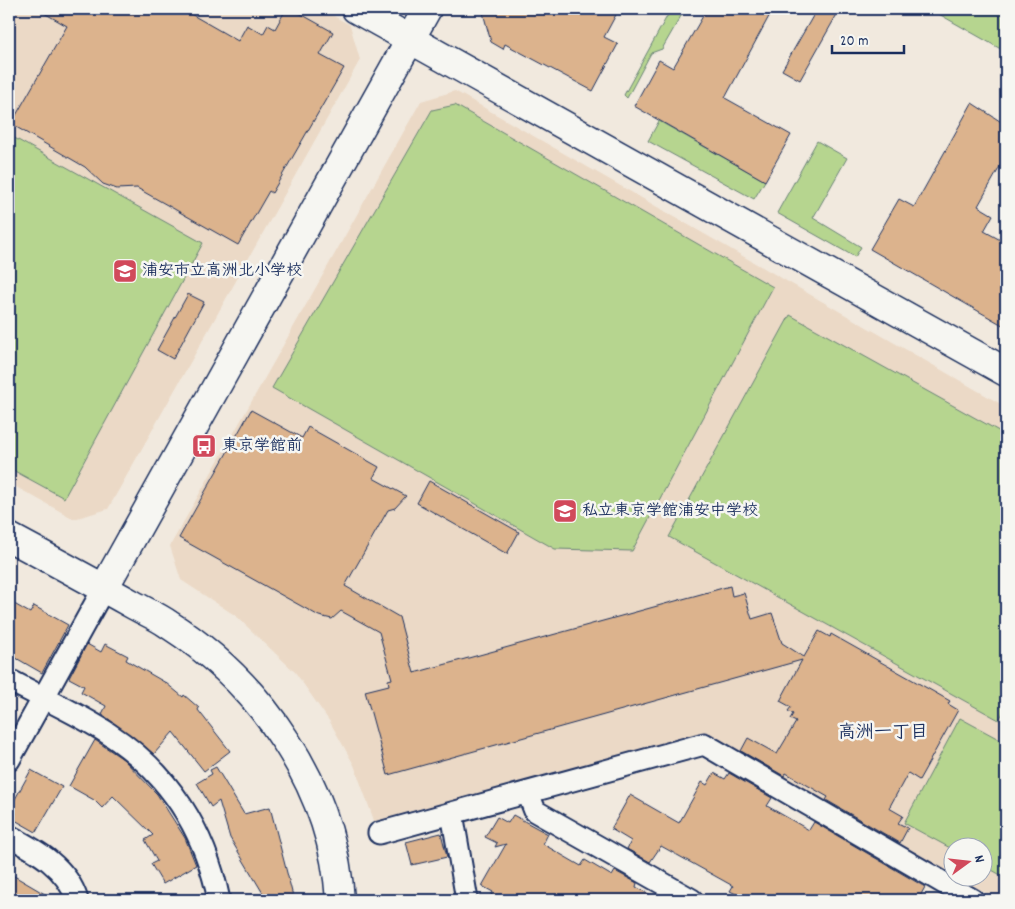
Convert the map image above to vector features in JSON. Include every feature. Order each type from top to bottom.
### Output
[{"type":"street","points":[[356,9],[1006,372]]},
{"type":"street","points":[[9,760],[427,9]]},
{"type":"street","points":[[9,537],[168,624],[210,655],[238,680],[261,706],[283,737],[313,792],[326,824],[340,900]]},
{"type":"street","points":[[9,680],[109,733],[154,770],[182,804],[201,840],[219,900]]},
{"type":"street","points":[[379,833],[704,744],[945,893],[973,900]]},
{"type":"street","points":[[528,793],[535,812],[692,900]]},
{"type":"street","points":[[452,813],[467,900]]},
{"type":"street","points":[[9,836],[36,850],[56,865],[77,900]]},
{"type":"shaded area","name":"浦安市立高洲北小学校","points":[[9,9],[321,9],[350,25],[360,60],[108,509],[74,519],[9,483]]},
{"type":"shaded area","points":[[455,91],[1006,407],[1006,900],[999,900],[973,886],[992,886],[992,836],[942,836],[942,868],[702,733],[376,826],[354,765],[330,722],[295,672],[236,616],[181,580],[170,546],[421,101]]},
{"type":"green space","points":[[671,9],[685,9],[662,49],[651,53],[627,98],[624,95]]},
{"type":"green space","points":[[930,9],[1006,9],[1006,52]]},
{"type":"green space","points":[[455,105],[773,287],[632,551],[555,549],[272,388],[432,110]]},
{"type":"green space","points":[[659,121],[765,181],[754,199],[648,141]]},
{"type":"green space","points":[[9,135],[203,243],[64,498],[9,468]]},
{"type":"green space","points":[[817,141],[847,158],[813,218],[861,247],[855,257],[777,213]]},
{"type":"green space","points":[[790,315],[1006,435],[1006,707],[999,720],[669,537]]},
{"type":"green space","points":[[960,718],[1006,743],[1006,878],[992,870],[992,836],[942,836],[942,844],[904,823]]},
{"type":"building","points":[[37,9],[182,9],[238,41],[247,25],[263,34],[268,25],[275,29],[286,9],[292,9],[333,32],[320,55],[344,68],[272,193],[269,191],[238,245],[137,188],[117,189],[103,184],[85,167],[11,124],[67,26]]},
{"type":"building","points":[[482,9],[619,9],[604,37],[618,44],[593,91],[505,44],[503,49],[491,42]]},
{"type":"building","points":[[707,9],[773,9],[725,98],[791,135],[765,181],[634,106],[659,60],[673,68]]},
{"type":"building","points":[[817,9],[840,9],[800,80],[782,70]]},
{"type":"building","points":[[972,103],[1006,125],[1006,156],[978,206],[993,215],[984,231],[1006,243],[1006,327],[870,249],[899,199],[914,207]]},
{"type":"building","points":[[188,294],[204,302],[173,359],[157,350]]},
{"type":"building","points":[[251,410],[302,438],[308,427],[379,467],[373,478],[406,496],[395,508],[388,510],[345,586],[399,617],[414,673],[730,586],[732,596],[744,593],[752,619],[772,613],[782,643],[804,657],[819,631],[830,637],[831,634],[950,701],[948,704],[958,710],[919,780],[908,773],[889,808],[903,816],[898,823],[908,828],[900,843],[826,800],[828,797],[786,773],[784,776],[741,751],[748,738],[777,754],[796,722],[790,719],[793,714],[788,711],[791,707],[780,701],[802,660],[388,775],[365,691],[389,685],[388,680],[392,679],[379,632],[341,611],[332,619],[319,616],[179,538]]},
{"type":"building","points":[[429,481],[519,532],[507,554],[417,503]]},
{"type":"building","points":[[9,601],[30,613],[34,606],[68,625],[42,673],[9,654]]},
{"type":"building","points":[[87,644],[101,652],[105,644],[128,656],[126,660],[166,683],[183,697],[184,695],[199,708],[198,710],[230,751],[204,771],[173,732],[154,754],[102,714],[106,706],[81,692],[84,686],[69,678]]},
{"type":"building","points":[[95,740],[123,759],[157,794],[185,838],[196,865],[163,884],[151,864],[157,861],[145,840],[153,835],[113,796],[102,808],[94,800],[69,786]]},
{"type":"building","points":[[216,767],[244,814],[270,807],[294,900],[267,900],[230,838],[219,801],[211,807],[197,783],[212,774],[210,770]]},
{"type":"building","points":[[31,770],[62,787],[36,832],[13,819],[16,813],[9,810]]},
{"type":"building","points":[[714,773],[725,779],[729,773],[772,798],[767,806],[809,830],[814,822],[925,887],[918,900],[748,900],[730,891],[733,886],[661,846],[650,862],[627,849],[631,841],[611,829],[630,795],[679,823],[702,782],[707,785]]},
{"type":"building","points":[[513,815],[548,834],[543,844],[581,866],[585,860],[612,876],[615,871],[637,883],[636,887],[660,900],[488,900],[493,892],[482,886],[506,844],[495,847],[497,843],[485,837],[497,817],[508,823]]},
{"type":"building","points":[[441,833],[447,857],[412,865],[406,842]]},
{"type":"building","points":[[9,873],[55,900],[9,900]]},
{"type":"place","name":"浦安市立高洲北小学校","points":[[125,271]]},
{"type":"place","name":"東京学館前","points":[[204,446]]},
{"type":"place","name":"私立東京学館浦安中学校","points":[[565,511]]},
{"type":"district","name":"高洲一丁目","points":[[883,733]]}]
